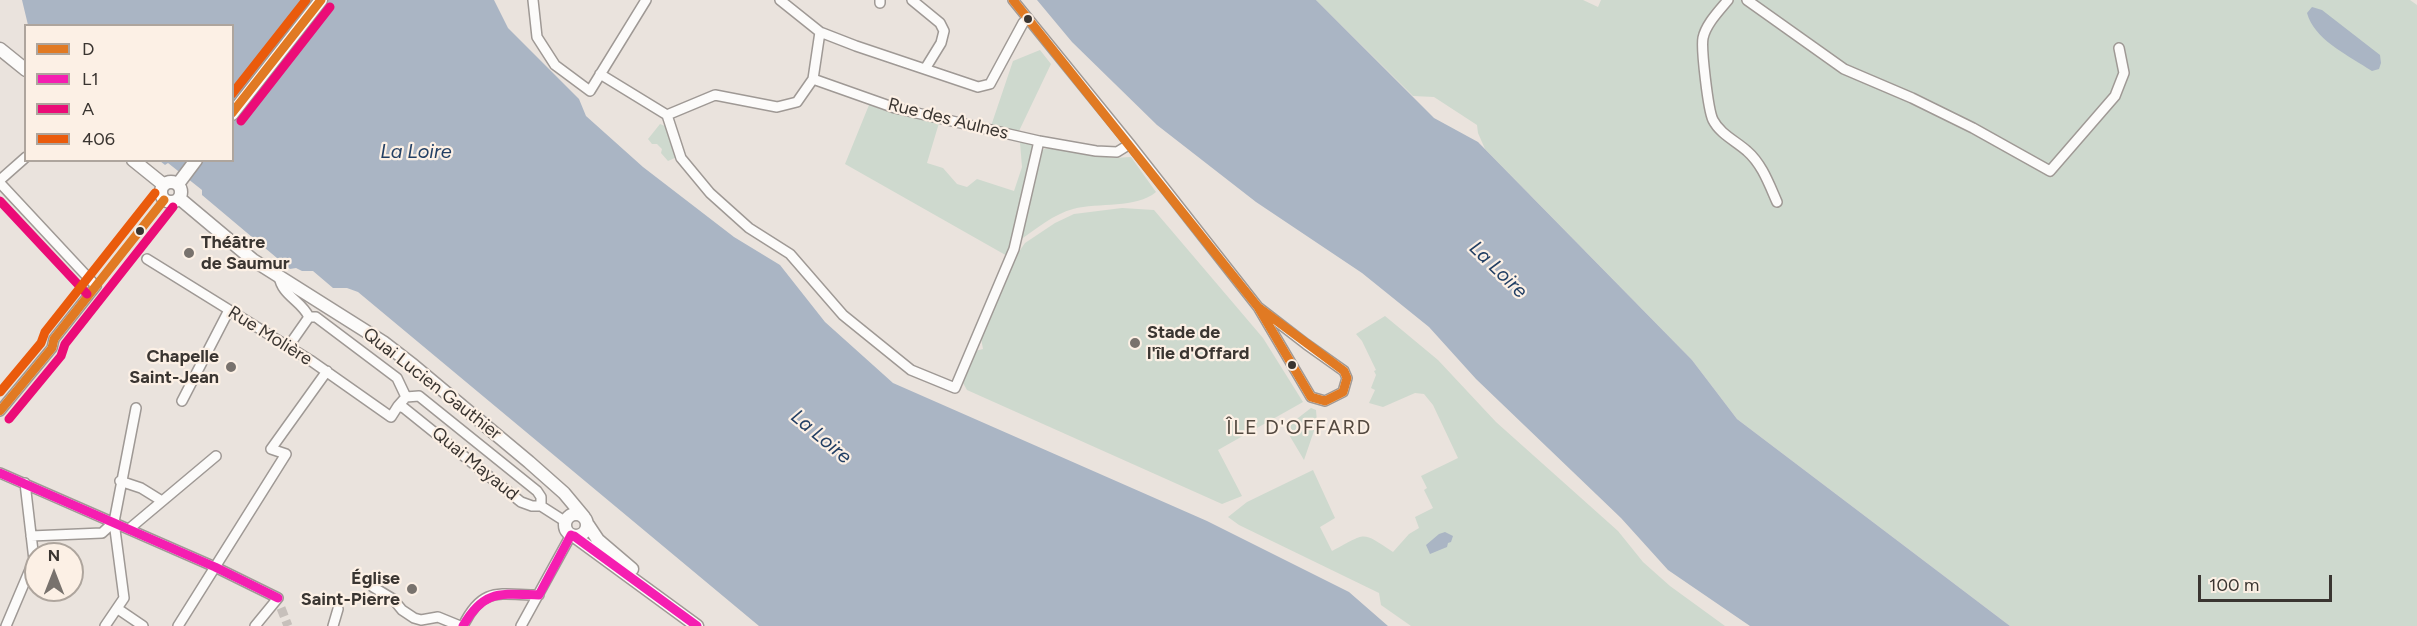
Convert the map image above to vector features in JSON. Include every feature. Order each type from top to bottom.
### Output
[{"type":"main road","points":[[234,111],[321,0]]},
{"type":"main road","points":[[0,49],[24,68]]},
{"type":"main road","points":[[135,162],[164,185]]},
{"type":"main road","points":[[181,181],[164,185],[161,193],[164,200],[172,202],[179,198],[181,181],[195,162]]},
{"type":"main road","name":"Quai Lucien Gauthier","points":[[179,198],[253,260],[405,358],[564,494],[586,521]]},
{"type":"main road","points":[[564,494],[567,520],[565,528],[572,536],[589,546],[694,625]]},
{"type":"main road","points":[[567,520],[574,514],[586,521],[598,540],[694,625]]},
{"type":"main road","points":[[572,536],[584,534],[586,521]]},
{"type":"street","points":[[533,0],[537,38],[555,65],[590,91],[646,0]]},
{"type":"street","points":[[780,0],[820,32],[978,87],[990,84],[1027,19]]},
{"type":"street","points":[[912,0],[940,23],[944,31],[941,43],[925,69]]},
{"type":"street","points":[[1013,0],[1258,307],[1311,397],[1325,401],[1342,392],[1347,378],[1344,371],[1258,307]]},
{"type":"street","points":[[1728,0],[1711,21],[1702,39],[1708,99],[1713,120],[1727,136],[1747,151],[1758,163],[1777,202]]},
{"type":"street","points":[[1747,0],[1844,69],[1963,123],[2050,171],[2115,96],[2124,73],[2119,48]]},
{"type":"street","points":[[668,115],[715,95],[777,107],[797,102],[813,79],[820,32]]},
{"type":"street","points":[[600,74],[668,115],[681,158],[710,193],[749,228],[790,254],[843,315],[911,370],[955,388],[1014,249],[1039,141]]},
{"type":"street","name":"Rue des Aulnes","points":[[813,79],[895,108],[1039,141],[1117,152],[1130,144]]},
{"type":"street","points":[[0,411],[52,348],[54,339],[96,286],[0,182],[24,159]]},
{"type":"street","name":"Rue Molière","points":[[147,259],[327,371],[391,417],[398,406]]},
{"type":"street","points":[[279,276],[281,285],[305,309],[309,317]]},
{"type":"street","points":[[182,401],[229,310]]},
{"type":"street","points":[[288,347],[309,317]]},
{"type":"street","points":[[309,317],[316,317],[397,378],[406,397]]},
{"type":"street","points":[[178,626],[286,454],[271,449],[327,371]]},
{"type":"street","points":[[398,406],[406,397],[419,396],[537,491],[541,497],[541,506]]},
{"type":"street","name":"Quai Mayaud","points":[[398,406],[410,412],[521,502],[541,506],[567,520]]},
{"type":"street","points":[[105,626],[124,598],[114,522],[120,481],[136,408]]},
{"type":"street","points":[[129,529],[216,456]]},
{"type":"street","points":[[0,473],[215,567],[280,603],[255,626]]},
{"type":"street","points":[[120,481],[141,488],[162,501]]},
{"type":"street","points":[[6,626],[34,560],[25,483]]},
{"type":"street","points":[[32,536],[102,533],[114,522]]},
{"type":"street","points":[[521,626],[572,536]]},
{"type":"street","points":[[373,587],[393,599],[402,610],[414,618],[421,620],[438,617],[462,626],[471,609],[486,597],[498,593],[539,595]]},
{"type":"street","points":[[118,609],[143,626]]},
{"type":"street","points":[[333,626],[338,609]]},
{"type":"shaded area","points":[[1316,0],[1583,0],[1598,7],[1601,0],[2410,0],[2417,5],[2417,626],[2010,626],[1737,419],[1692,360],[1485,149],[1477,125],[1434,97],[1413,96]]},
{"type":"shaded area","points":[[1040,50],[1051,64],[1019,131],[991,126],[1013,61]]},
{"type":"shaded area","points":[[869,105],[939,123],[927,163],[943,168],[957,184],[967,187],[977,179],[1014,191],[1022,167],[1020,142],[1034,145],[1009,257],[845,164]]},
{"type":"shaded area","points":[[660,124],[665,126],[677,157],[668,161],[661,153],[662,149],[648,139]]},
{"type":"shaded area","points":[[1053,148],[1113,158],[1131,157],[1156,192],[1138,201],[1066,211],[1045,222],[1020,240],[1039,155],[1044,149]]},
{"type":"shaded area","name":"Stade de l'île d'Offard","points":[[1122,208],[1154,210],[1263,338],[1303,402],[1218,450],[1242,496],[1222,504],[967,390],[963,383],[975,351],[983,349],[981,338],[1014,259],[1025,243],[1055,223],[1074,214]]},
{"type":"shaded area","points":[[1385,316],[1438,360],[1496,422],[1618,531],[1643,562],[1670,586],[1725,626],[1411,626],[1381,605],[1379,593],[1239,525],[1228,517],[1247,502],[1313,470],[1335,518],[1320,527],[1332,551],[1363,536],[1393,552],[1409,534],[1419,528],[1415,517],[1433,508],[1424,490],[1427,488],[1421,476],[1458,458],[1433,405],[1424,394],[1415,393],[1383,407],[1369,403],[1375,390],[1371,388],[1376,370],[1362,341],[1356,334]]},
{"type":"shaded area","points":[[1311,408],[1316,410],[1317,422],[1304,460],[1285,428]]},
{"type":"water","name":"La Loire","points":[[22,0],[494,0],[508,28],[579,99],[586,116],[643,167],[734,237],[780,265],[825,322],[893,383],[1207,521],[1349,592],[1388,626],[759,626],[358,292],[347,288],[333,288],[313,271],[290,269],[202,195],[202,190],[168,163],[165,165],[161,162],[234,162],[234,24],[28,24]]},
{"type":"water","name":"La Loire","points":[[1037,0],[1316,0],[1434,118],[1478,142],[1692,360],[1737,419],[2010,626],[1750,626],[1668,570],[1621,518],[1476,379],[1429,327],[1362,273],[1256,202],[1157,125],[1072,42]]},
{"type":"water","points":[[2312,7],[2322,10],[2380,55],[2379,69],[2372,71],[2316,31],[2307,13]]},
{"type":"water","points":[[1445,532],[1453,536],[1451,542],[1447,547],[1430,554],[1426,545]]},
{"type":"tunnel","points":[[281,608],[288,626]]},
{"type":"transit line","name":"406","points":[[234,91],[306,0]]},
{"type":"transit line","name":"D","points":[[234,110],[321,0]]},
{"type":"transit line","name":"D","points":[[1013,0],[1258,307]]},
{"type":"transit line","name":"A","points":[[241,121],[330,7]]},
{"type":"transit line","name":"406","points":[[0,392],[41,343],[45,332],[155,193]]},
{"type":"transit line","name":"D","points":[[0,411],[52,348],[54,339],[164,200]]},
{"type":"transit line","name":"A","points":[[0,201],[87,294]]},
{"type":"transit line","name":"A","points":[[9,419],[61,356],[65,344],[173,207]]},
{"type":"transit line","name":"D","points":[[1258,307],[1344,371],[1347,378],[1343,392],[1325,401],[1311,397],[1258,307]]},
{"type":"transit line","name":"L1","points":[[0,473],[215,567],[278,598]]},
{"type":"transit line","name":"L1","points":[[539,595],[571,535]]},
{"type":"transit line","name":"L1","points":[[574,536],[697,626]]},
{"type":"transit line","name":"L1","points":[[463,626],[478,605],[495,596],[539,595]]},
{"type":"place","name":"Théâtre de Saumur","points":[[189,253]]},
{"type":"place","name":"Stade de l'île d'Offard","points":[[1135,343]]},
{"type":"place","name":"Chapelle Saint-Jean","points":[[231,367]]},
{"type":"place","name":"Église Saint-Pierre","points":[[412,589]]},
{"type":"district","name":"ÎLE D'OFFARD","points":[[1299,428]]}]
